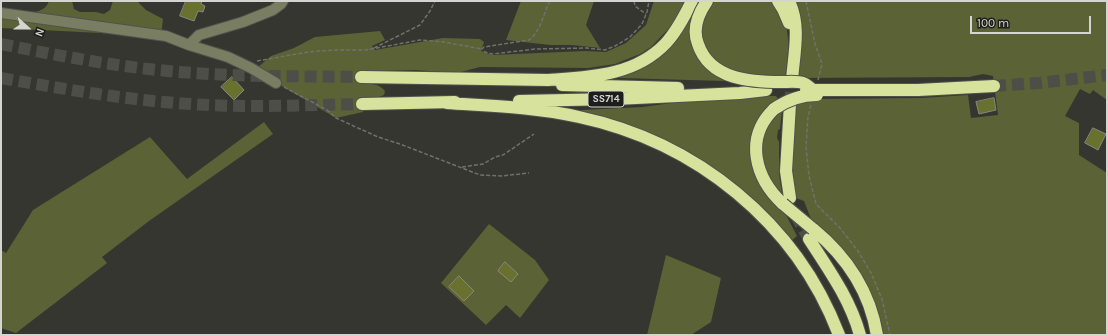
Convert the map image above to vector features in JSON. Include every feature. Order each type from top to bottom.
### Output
[{"type":"highway","points":[[473,79],[548,80],[578,78],[608,74],[631,67],[648,58],[666,43],[678,28],[692,1]]},
{"type":"highway","points":[[707,1],[702,7],[697,20],[695,34],[703,56],[714,67],[727,75],[744,80],[757,82],[804,83],[814,93]]},
{"type":"highway","points":[[778,1],[789,21],[794,54]]},
{"type":"highway","points":[[789,1],[793,11],[796,30],[792,80]]},
{"type":"highway","name":"SS714","points":[[361,77],[473,79],[602,87],[740,88],[814,93],[859,90],[968,88],[994,86]]},
{"type":"highway","name":"SS714","points":[[362,104],[615,99],[740,93],[766,90]]},
{"type":"highway","points":[[859,90],[849,96],[804,96],[788,100],[774,109],[766,117],[756,140],[756,153],[757,164],[764,181],[771,191],[786,201],[811,234],[842,290],[854,316],[860,335]]},
{"type":"highway","points":[[447,103],[534,109],[592,120],[646,137],[689,158],[714,174],[738,194],[757,211],[780,236],[800,261],[814,284],[828,309],[839,335]]},
{"type":"highway","points":[[786,201],[786,171],[790,104]]},
{"type":"highway","points":[[811,234],[834,247],[856,278],[867,299],[877,335]]},
{"type":"street","points":[[189,45],[199,35],[243,22],[272,10],[283,1]]},
{"type":"street","points":[[1,13],[166,36],[228,57],[251,68],[276,83]]},
{"type":"path","points":[[372,49],[420,25],[435,1]]},
{"type":"path","points":[[482,49],[484,47],[529,40],[538,30],[550,1]]},
{"type":"path","points":[[634,1],[634,6],[646,14]]},
{"type":"path","points":[[256,61],[308,52],[372,49],[420,40],[444,42],[482,49],[485,52],[492,54],[536,50],[587,48],[605,50],[630,37],[642,24],[649,1]]},
{"type":"path","points":[[806,1],[815,44],[822,64],[808,117],[806,147],[809,176],[816,204],[845,233],[871,273],[882,298],[890,335]]},
{"type":"path","points":[[276,83],[327,110],[336,118],[378,138],[400,144],[480,174],[501,176],[529,174]]},
{"type":"path","points":[[461,167],[483,164],[503,155],[534,134]]},
{"type":"green space","points":[[49,1],[72,1],[74,9],[80,12],[96,12],[104,14],[110,10],[113,1],[137,1],[146,10],[163,19],[161,36],[1,28],[1,7],[21,12],[35,12],[46,7]]},
{"type":"green space","points":[[521,1],[594,1],[586,25],[600,48],[572,45],[550,45],[506,40]]},
{"type":"green space","points":[[654,1],[685,1],[673,24],[651,47],[640,54],[615,64],[588,68],[480,67],[457,73],[414,70],[361,72],[361,83],[374,84],[383,88],[385,91],[384,95],[379,97],[362,98],[363,112],[336,118],[258,72],[257,68],[271,56],[294,48],[315,37],[380,31],[385,40],[372,46],[375,50],[443,38],[480,39],[484,42],[481,51],[492,55],[585,51],[606,52],[626,43],[646,25]]},
{"type":"green space","points":[[699,1],[702,1],[691,25],[724,81],[619,77],[636,70],[677,38]]},
{"type":"green space","points":[[715,1],[772,1],[784,20],[787,30],[788,52],[785,80],[756,79],[719,65],[706,51],[700,30],[705,12]]},
{"type":"green space","points":[[794,1],[1107,1],[1107,100],[1093,90],[1090,94],[1080,89],[1065,116],[1079,123],[1079,155],[1107,173],[1107,335],[881,335],[875,309],[813,224],[804,201],[796,198],[793,162],[796,102],[810,99],[921,98],[968,95],[971,118],[998,115],[993,76],[983,74],[969,77],[798,78]]},
{"type":"green space","points":[[776,96],[779,101],[752,139],[784,211],[797,236],[790,242],[720,175],[580,112],[582,110],[642,107],[717,97]]},
{"type":"green space","points":[[782,109],[780,129],[778,130],[777,138],[779,142],[779,174],[782,194],[769,179],[760,151],[767,125]]},
{"type":"green space","points":[[264,122],[273,134],[149,221],[102,257],[107,263],[16,333],[1,328],[1,250],[6,253],[33,210],[150,137],[187,179]]},
{"type":"green space","points":[[489,224],[535,260],[549,280],[520,318],[506,305],[486,325],[441,283]]},
{"type":"green space","points":[[666,255],[721,278],[711,322],[691,335],[647,335]]},
{"type":"building","points":[[186,1],[202,1],[201,4],[205,6],[203,12],[198,11],[194,21],[180,16]]},
{"type":"building","points":[[232,77],[244,90],[234,100],[221,87]]},
{"type":"building","points":[[994,98],[996,110],[979,114],[976,102]]},
{"type":"building","points":[[1093,128],[1106,134],[1098,150],[1085,143]]},
{"type":"building","points":[[505,262],[518,274],[511,282],[498,271]]},
{"type":"building","points":[[459,276],[474,291],[464,301],[449,287]]},
{"type":"tunnel","points":[[1,44],[97,62],[145,69],[235,75],[361,77]]},
{"type":"tunnel","points":[[994,86],[1039,83],[1107,75]]},
{"type":"tunnel","points":[[1,78],[119,97],[190,104],[254,106],[362,104]]},
{"type":"tunnel","points":[[790,104],[792,80]]},
{"type":"tunnel","points":[[795,214],[809,239]]}]
